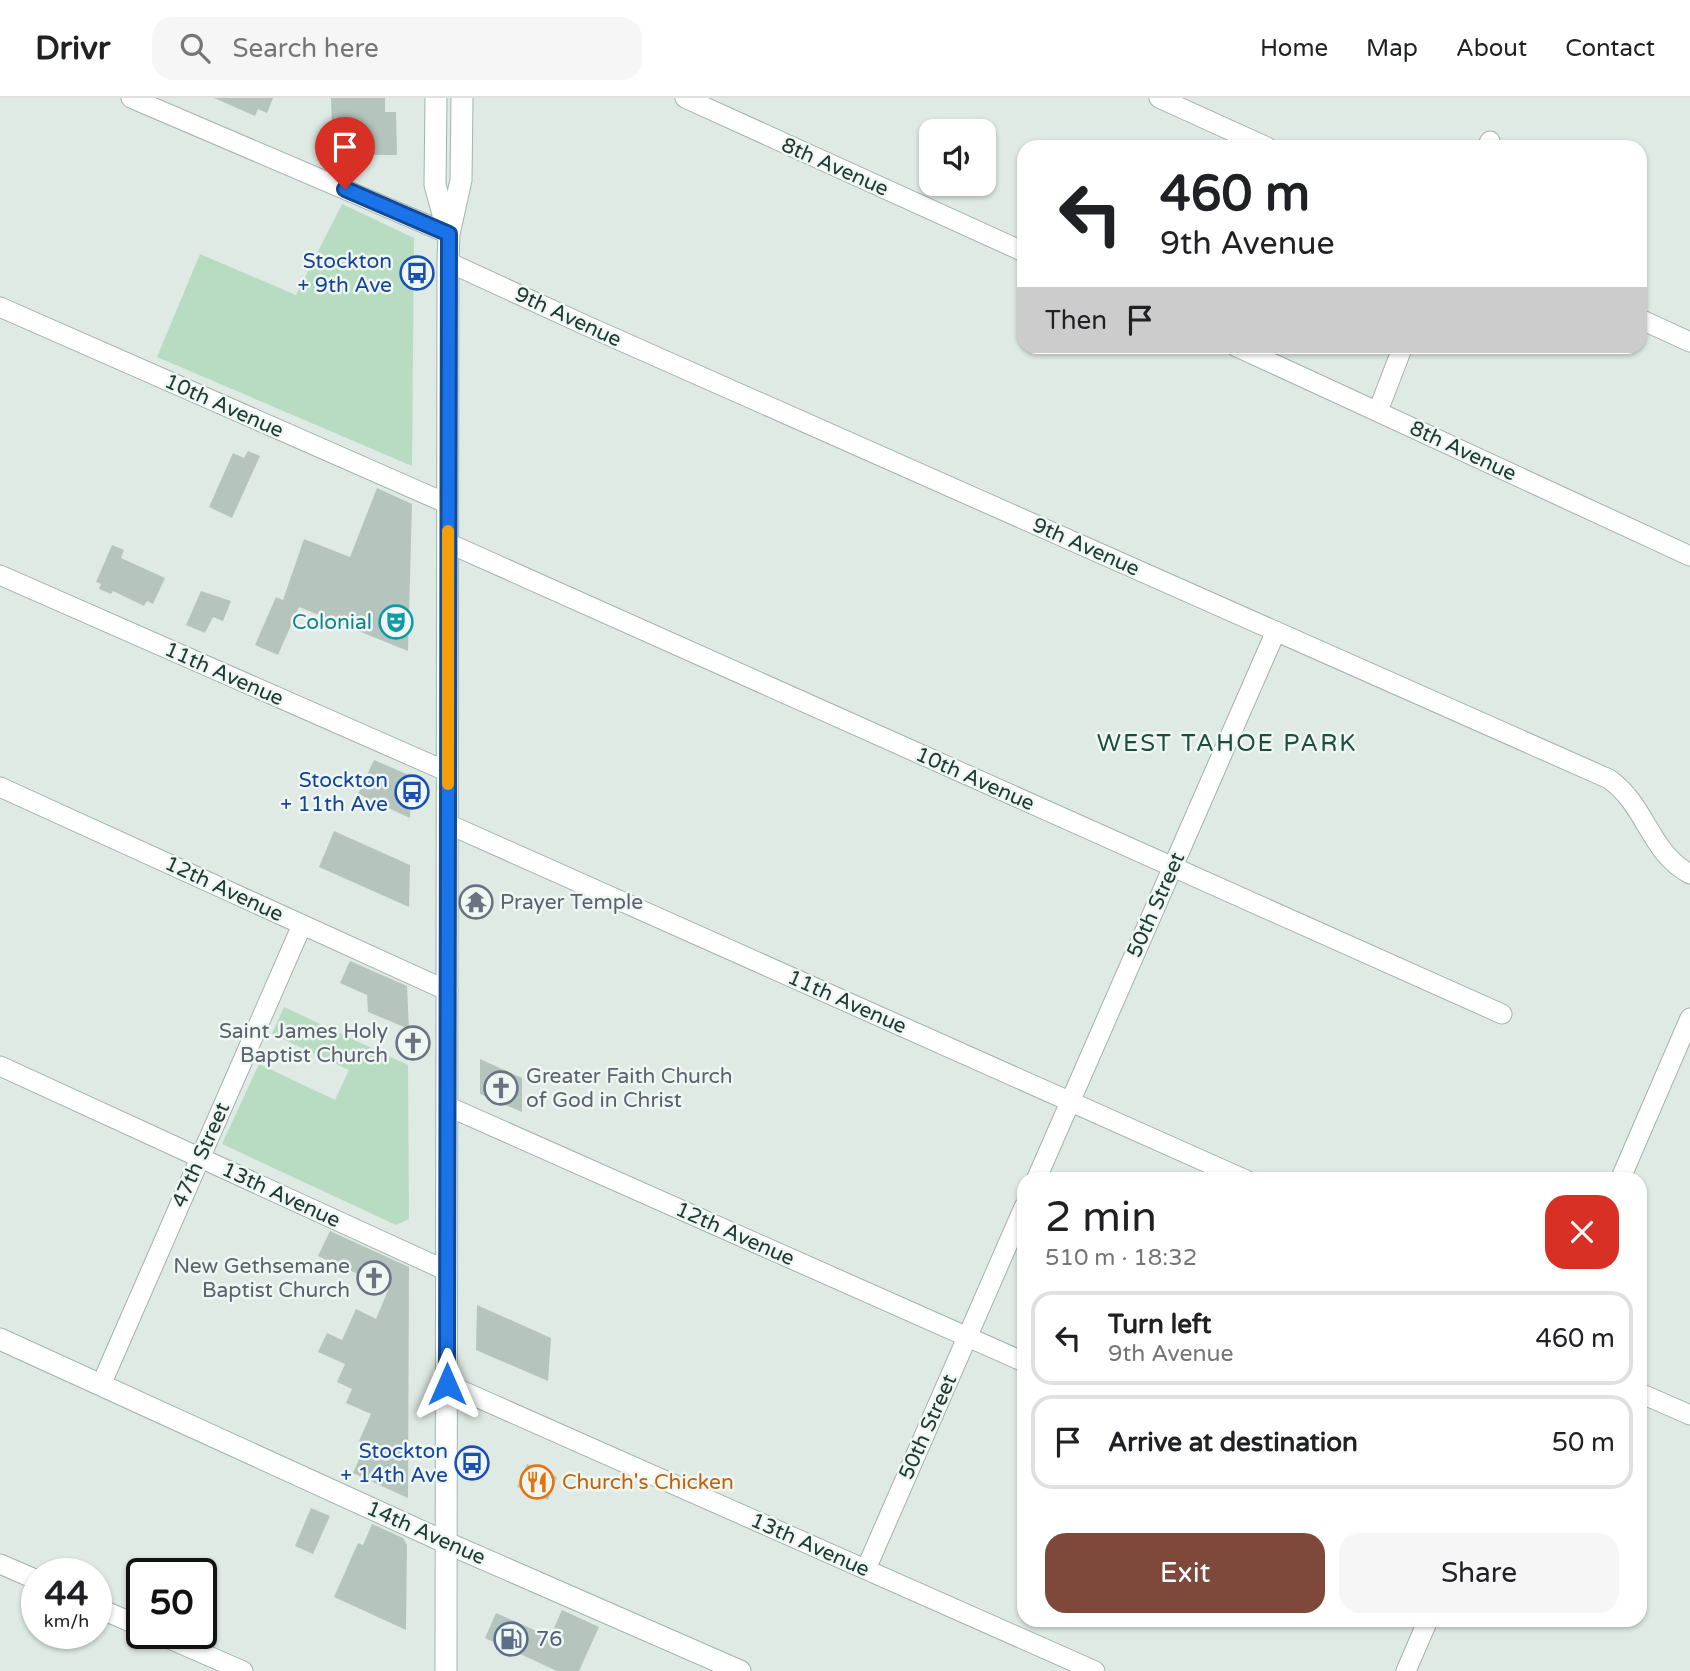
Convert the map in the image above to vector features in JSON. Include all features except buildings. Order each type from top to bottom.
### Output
[{"type":"main road","points":[[436,98],[435,185],[449,234]]},
{"type":"main road","points":[[446,1671],[448,262],[449,234],[461,180],[462,98]]},
{"type":"main road","name":"14th Avenue","points":[[0,1339],[447,1543],[740,1671]]},
{"type":"street","points":[[131,98],[449,234]]},
{"type":"street","name":"8th Avenue","points":[[685,98],[1017,249]]},
{"type":"street","points":[[1159,98],[1252,140]]},
{"type":"street","name":"9th Avenue","points":[[448,262],[1609,779],[1633,800],[1668,859],[1690,874]]},
{"type":"street","name":"10th Avenue","points":[[0,307],[448,504]]},
{"type":"street","points":[[1647,322],[1690,342]]},
{"type":"street","name":"8th Avenue","points":[[1252,354],[1690,556]]},
{"type":"street","points":[[1378,411],[1400,354]]},
{"type":"street","name":"10th Avenue","points":[[448,543],[1502,1014]]},
{"type":"street","name":"11th Avenue","points":[[0,575],[448,772]]},
{"type":"street","name":"50th Street","points":[[1039,1172],[1276,631]]},
{"type":"street","name":"12th Avenue","points":[[0,787],[448,991]]},
{"type":"street","name":"11th Avenue","points":[[448,824],[1228,1172]]},
{"type":"street","name":"47th Street","points":[[101,1385],[302,925]]},
{"type":"street","points":[[1623,1172],[1690,1018]]},
{"type":"street","name":"13th Avenue","points":[[0,1066],[447,1271]]},
{"type":"street","name":"12th Avenue","points":[[447,1106],[1017,1359]]},
{"type":"street","name":"50th Street","points":[[866,1569],[1017,1223]]},
{"type":"street","name":"13th Avenue","points":[[447,1384],[1095,1671]]},
{"type":"street","points":[[1647,1396],[1690,1415]]},
{"type":"street","points":[[0,1564],[21,1573]]},
{"type":"street","points":[[1406,1671],[1425,1627]]},
{"type":"street","points":[[193,1649],[243,1671]]},
{"type":"green space","points":[[342,204],[414,238],[412,466],[157,357],[200,254],[296,295]]},
{"type":"green space","points":[[284,1007],[408,1065],[409,1219],[396,1225],[222,1144],[259,1064],[335,1100],[349,1070],[272,1034]]},
{"type":"slow traffic","points":[[448,531],[448,784]]},
{"type":"place","name":"Stockton + 9th Ave","points":[[417,273]]},
{"type":"place","name":"Colonial","points":[[396,622]]},
{"type":"place","name":"Stockton + 11th Ave","points":[[412,792]]},
{"type":"place","name":"Prayer Temple","points":[[476,902]]},
{"type":"place","name":"Saint James Holy Baptist Church","points":[[413,1043]]},
{"type":"place","name":"Greater Faith Church of God in Christ","points":[[501,1088]]},
{"type":"place","name":"New Gethsemane Baptist Church","points":[[374,1278]]},
{"type":"place","name":"Stockton + 14th Ave","points":[[472,1463]]},
{"type":"place","name":"Church's Chicken","points":[[537,1482]]},
{"type":"place","name":"76","points":[[511,1639]]},
{"type":"district","name":"WEST TAHOE PARK","points":[[1227,743]]},
{"type":"route","points":[[345,189],[449,234],[447,1384]]}]
